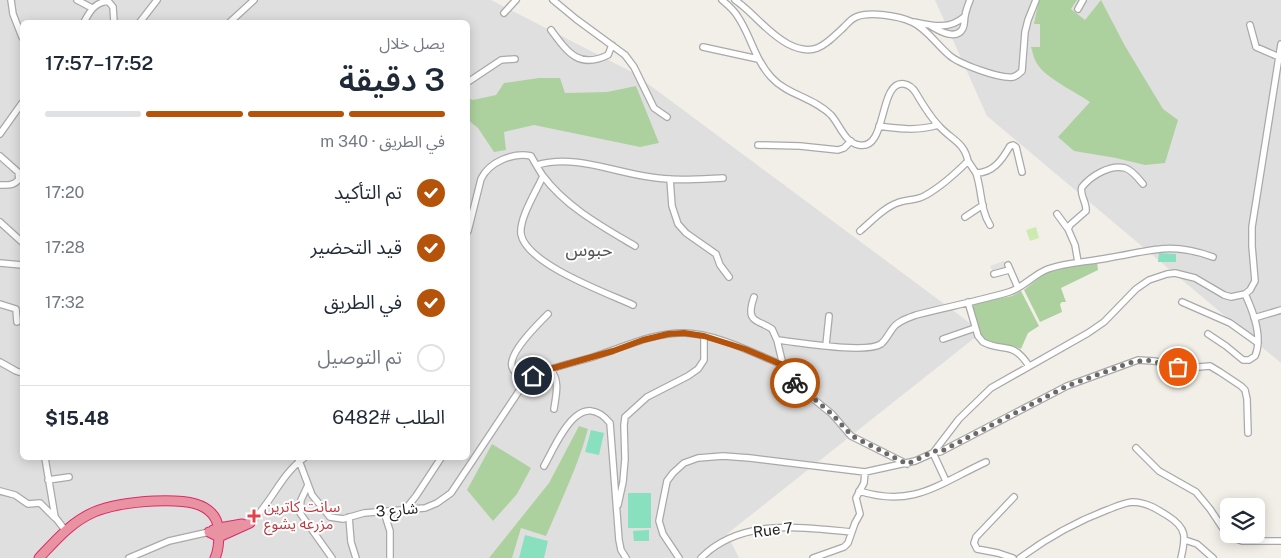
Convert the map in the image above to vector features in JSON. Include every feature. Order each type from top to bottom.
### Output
[{"type":"highway","points":[[39,558],[65,530],[86,516],[117,504],[169,500],[191,502],[204,507],[212,513],[219,533],[216,558]]},
{"type":"highway","points":[[209,532],[219,533],[250,523]]},
{"type":"street","points":[[11,0],[13,14],[20,32]]},
{"type":"street","points":[[77,0],[92,8]]},
{"type":"street","points":[[142,20],[157,0]]},
{"type":"street","points":[[232,20],[254,0]]},
{"type":"street","points":[[504,13],[516,0]]},
{"type":"street","points":[[553,0],[630,61],[654,108],[667,117]]},
{"type":"street","points":[[722,0],[738,17],[758,59],[772,78],[783,87],[810,99],[822,108],[832,116],[851,141],[857,145],[868,145],[875,136],[891,91],[900,84],[910,86],[938,125],[962,146],[968,161],[976,173],[984,214],[990,224]]},
{"type":"street","points":[[735,0],[775,35],[789,44],[805,49],[817,49],[824,46],[856,17],[879,15],[899,17],[931,26],[949,26],[964,18]]},
{"type":"street","points":[[931,26],[943,33],[957,33],[963,30],[964,18],[970,0]]},
{"type":"street","points":[[913,22],[949,56],[961,64],[1003,76],[1015,76],[1022,71],[1028,20],[1036,0]]},
{"type":"street","points":[[1078,9],[1083,0]]},
{"type":"street","points":[[85,20],[92,8],[100,2],[108,1],[113,7],[114,20]]},
{"type":"street","points":[[1250,25],[1256,47],[1279,57]]},
{"type":"street","points":[[551,30],[567,50],[582,61],[598,60],[608,55],[612,45]]},
{"type":"street","points":[[934,452],[959,418],[978,399],[1002,380],[1095,329],[1116,311],[1136,289],[1148,280],[1157,276],[1175,273],[1195,278],[1231,297],[1245,294],[1250,290],[1255,281],[1252,227],[1281,44]]},
{"type":"street","points":[[704,47],[758,59]]},
{"type":"street","points":[[470,81],[501,60],[515,59]]},
{"type":"street","points":[[0,134],[20,106]]},
{"type":"street","points":[[879,126],[921,129],[938,125]]},
{"type":"street","points":[[758,145],[800,146],[838,150],[844,148],[851,141]]},
{"type":"street","points":[[976,173],[985,173],[998,164],[1010,146],[1013,145],[1017,149],[1022,172]]},
{"type":"street","points":[[470,224],[484,171],[496,162],[522,154],[531,156],[543,176],[579,211],[635,246]]},
{"type":"street","points":[[0,156],[18,172],[19,179],[19,184],[0,185]]},
{"type":"street","points":[[536,165],[559,161],[576,162],[640,176],[670,179],[723,178]]},
{"type":"street","points":[[860,231],[889,206],[918,199],[944,184],[968,161]]},
{"type":"street","points":[[1068,230],[1070,225],[1086,211],[1086,202],[1081,193],[1082,187],[1100,173],[1107,169],[1126,168],[1143,184]]},
{"type":"street","points":[[543,176],[522,225],[521,234],[529,249],[552,268],[633,305]]},
{"type":"street","points":[[670,179],[672,206],[678,224],[686,233],[716,254],[720,265],[729,277]]},
{"type":"street","points":[[964,217],[983,205]]},
{"type":"street","points":[[1056,214],[1068,230],[1075,245],[1078,262]]},
{"type":"street","points":[[0,222],[20,240]]},
{"type":"street","points":[[777,340],[868,348],[883,343],[894,327],[903,320],[916,315],[1011,292],[1047,269],[1162,248],[1196,251],[1213,257]]},
{"type":"street","points":[[0,263],[20,265]]},
{"type":"street","points":[[994,274],[1009,267],[1018,288]]},
{"type":"street","points":[[1208,334],[1243,360],[1249,360],[1255,356],[1258,343],[1254,318],[1252,308],[1245,294]]},
{"type":"street","points":[[754,298],[751,307],[752,316],[755,321],[772,329],[777,340],[783,365],[795,384],[832,414],[852,436],[907,464]]},
{"type":"street","points":[[968,302],[975,328],[983,342],[1013,349],[1021,354],[1029,366]]},
{"type":"street","points":[[1182,302],[1230,323],[1258,343]]},
{"type":"street","points":[[0,304],[16,309],[17,322]]},
{"type":"street","points":[[1254,318],[1281,310]]},
{"type":"street","points":[[525,382],[514,370],[511,361],[516,350],[548,314]]},
{"type":"street","points":[[826,345],[830,316]]},
{"type":"street","points":[[944,340],[975,328]]},
{"type":"street","name":"شارع 3","points":[[301,460],[308,486],[316,502],[330,517],[343,519],[364,513],[404,511],[430,506],[451,492],[525,382],[543,371],[653,337],[684,333],[704,336],[745,349],[783,365]]},
{"type":"street","points":[[617,509],[623,482],[625,459],[624,425],[626,417],[647,396],[688,376],[698,369],[704,360],[704,336]]},
{"type":"street","points":[[679,558],[663,534],[659,521],[667,481],[672,473],[684,463],[698,458],[732,457],[865,472],[907,464],[934,452],[940,452],[1067,386],[1138,360],[1154,361],[1188,368],[1210,366],[1242,386],[1247,399],[1248,432]]},
{"type":"street","points":[[0,362],[20,372]]},
{"type":"street","points":[[550,370],[556,376],[557,388],[554,409]]},
{"type":"street","points":[[544,466],[570,420],[580,413],[590,410],[602,414],[610,423],[619,540],[621,550],[626,558]]},
{"type":"street","points":[[1136,448],[1159,471],[1196,492],[1228,536],[1242,541],[1281,541]]},
{"type":"street","points":[[934,452],[946,481]]},
{"type":"street","points":[[45,460],[56,518]]},
{"type":"street","points":[[250,523],[300,460]]},
{"type":"street","points":[[404,511],[440,460]]},
{"type":"street","points":[[859,491],[883,497],[904,497],[932,489],[986,462]]},
{"type":"street","points":[[813,558],[844,547],[848,543],[860,514],[856,501],[864,483],[865,472]]},
{"type":"street","points":[[48,480],[69,477]]},
{"type":"street","points":[[308,486],[300,500],[299,508],[301,515],[332,558]]},
{"type":"street","points":[[0,491],[15,495],[28,504],[40,503],[56,518],[65,530]]},
{"type":"street","points":[[1013,558],[977,549],[974,543],[976,537],[1014,497]]},
{"type":"street","points":[[1020,558],[1063,529],[1116,506],[1134,502],[1156,508],[1182,528],[1185,540],[1181,558]]},
{"type":"street","points":[[384,512],[390,531],[390,558]]},
{"type":"street","points":[[348,517],[351,542],[356,558]]},
{"type":"street","name":"Rue 7","points":[[701,558],[720,542],[755,530],[798,527],[851,532]]},
{"type":"street","points":[[129,558],[169,541],[209,532]]},
{"type":"street","points":[[1185,540],[1197,544],[1214,558]]},
{"type":"street","points":[[618,558],[621,550]]},
{"type":"shaded area","points":[[0,0],[491,0],[632,72],[982,332],[727,534],[739,558],[0,558]]},
{"type":"shaded area","points":[[935,0],[1281,0],[1281,363],[987,116]]},
{"type":"shaded area","points":[[1004,261],[1006,267],[993,272],[990,266]]},
{"type":"green space","points":[[1039,0],[1077,0],[1071,9],[1085,20],[1101,0],[1125,46],[1163,109],[1178,120],[1165,163],[1145,165],[1074,151],[1058,137],[1090,102],[1048,75],[1036,61],[1031,47],[1040,47],[1040,24],[1034,24]]},
{"type":"green space","points":[[539,78],[560,78],[565,93],[607,92],[636,86],[659,143],[640,147],[534,125],[504,132],[506,150],[494,152],[478,128],[470,122],[470,99],[473,100],[496,95],[504,83]]},
{"type":"green space","points":[[1036,227],[1039,238],[1030,241],[1026,230]]},
{"type":"green space","points":[[1159,253],[1176,254],[1176,262],[1158,262]]},
{"type":"green space","points":[[1097,261],[1098,270],[1061,288],[1066,302],[1060,304],[1062,312],[1040,322],[1024,290],[1045,273],[1074,263]]},
{"type":"green space","points":[[1021,291],[1039,326],[1028,333],[1021,349],[989,341],[979,330],[972,304],[1012,296]]},
{"type":"green space","points":[[579,426],[588,429],[584,443],[546,536],[521,528],[512,558],[489,558],[549,483]]},
{"type":"green space","points":[[591,430],[604,433],[599,455],[585,452]]},
{"type":"green space","points":[[492,444],[531,468],[517,494],[493,521],[467,490]]},
{"type":"green space","points":[[628,493],[651,493],[651,528],[628,528]]},
{"type":"green space","points":[[649,530],[649,541],[634,541],[633,531]]},
{"type":"green space","points":[[525,535],[548,541],[544,558],[519,558]]},
{"type":"way so far","points":[[795,383],[832,414],[852,436],[907,464],[935,451],[940,452],[1067,386],[1132,362],[1146,360],[1178,367]]},
{"type":"place","name":"سانت كاترين مزرعه يشوع","points":[[254,516]]},
{"type":"district","name":"حبوس","points":[[589,250]]},
{"type":"route","points":[[533,376],[543,371],[613,351],[643,340],[668,334],[684,333],[704,336],[745,349],[783,365],[795,383]]}]
